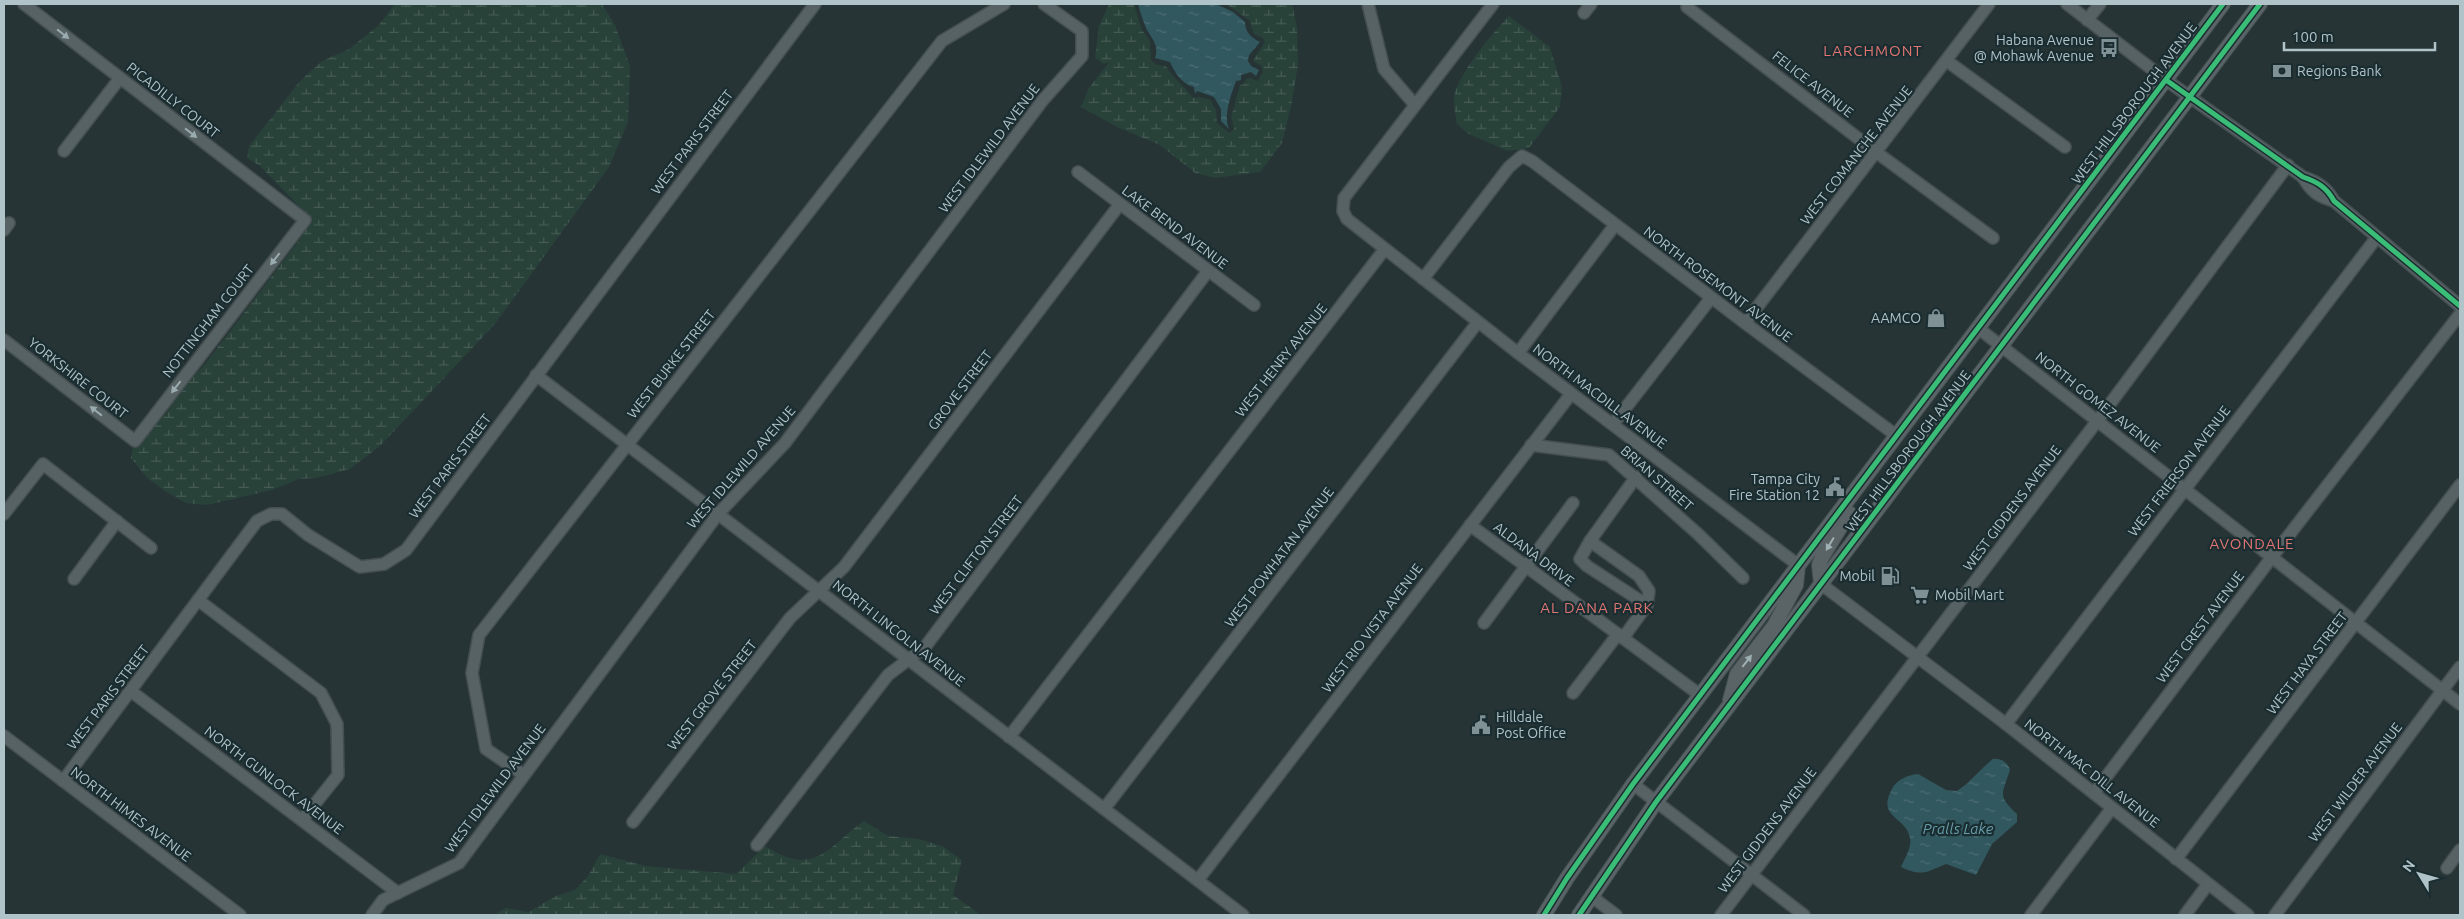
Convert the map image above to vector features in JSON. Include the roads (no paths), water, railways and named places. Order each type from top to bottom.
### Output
[{"type":"main road","name":"WEST HILLSBOROUGH AVENUE","points":[[1544,915],[1567,878],[1633,784],[2224,4]]},
{"type":"main road","name":"WEST HILLSBOROUGH AVENUE","points":[[1579,915],[1656,802],[2260,4]]},
{"type":"main road","points":[[1821,584],[1819,565],[1822,557],[1845,518],[1897,448],[1897,436]]},
{"type":"main road","points":[[1729,706],[1737,674],[1774,626],[1796,585],[1798,566]]},
{"type":"street","name":"PICADILLY COURT","points":[[24,4],[305,220]]},
{"type":"street","name":"WEST PARIS STREET","points":[[63,781],[132,692],[257,521],[271,514],[282,514],[308,535],[360,567],[384,564],[406,550],[816,4]]},
{"type":"street","name":"WEST BURKE STREET","points":[[524,775],[486,749],[472,674],[479,635],[942,42],[1004,4]]},
{"type":"street","name":"WEST IDLEWILD AVENUE","points":[[372,915],[383,900],[459,863],[718,514],[785,443],[1043,100],[1082,56],[1082,31],[1044,4]]},
{"type":"street","points":[[1368,4],[1384,69],[1416,106]]},
{"type":"street","points":[[1384,250],[1347,220],[1343,211],[1344,198],[1493,4]]},
{"type":"street","name":"WEST COMANCHE AVENUE","points":[[1745,323],[1989,4]]},
{"type":"street","points":[[2066,4],[2166,80],[2304,177],[2310,189],[2321,198],[2334,201],[2460,306]]},
{"type":"street","points":[[2088,20],[2100,4]]},
{"type":"street","name":"FELICE AVENUE","points":[[1687,6],[1876,152],[1993,238]]},
{"type":"street","points":[[1947,61],[2065,147]]},
{"type":"street","points":[[64,151],[120,78]]},
{"type":"street","name":"NORTH ROSEMONT AVENUE","points":[[1423,279],[1509,167],[1522,156],[1532,160],[1711,298],[1897,436]]},
{"type":"street","name":"WEST GIDDENS AVENUE","points":[[1721,915],[2098,420],[2288,165]]},
{"type":"street","name":"LAKE BEND AVENUE","points":[[1078,172],[1254,306]]},
{"type":"street","name":"GROVE STREET","points":[[819,590],[844,567],[1120,204]]},
{"type":"street","name":"NOTTINGHAM COURT","points":[[135,441],[305,220]]},
{"type":"street","points":[[1518,353],[1615,225]]},
{"type":"street","name":"WEST FRIERSON AVENUE","points":[[2006,724],[2377,237]]},
{"type":"street","name":"NORTH MACDILL AVENUE","points":[[1384,250],[1798,566]]},
{"type":"street","name":"WEST HENRY AVENUE","points":[[1009,737],[1384,250]]},
{"type":"street","name":"WEST CLIFTON STREET","points":[[757,845],[888,674],[925,647],[1208,271]]},
{"type":"street","points":[[1613,424],[1711,298]]},
{"type":"street","name":"WEST CREST AVENUE","points":[[2094,793],[2272,557],[2460,314]]},
{"type":"street","name":"WEST POWHATAN AVENUE","points":[[1104,809],[1478,322]]},
{"type":"street","name":"NORTH GOMEZ AVENUE","points":[[1978,328],[2460,704]]},
{"type":"street","name":"YORKSHIRE COURT","points":[[4,340],[135,441]]},
{"type":"street","name":"NORTH LINCOLN AVENUE","points":[[536,375],[1243,915]]},
{"type":"street","name":"WEST RIO VISTA AVENUE","points":[[1198,880],[1571,394]]},
{"type":"street","name":"BRIAN STREET","points":[[1531,444],[1610,455],[1636,477],[1743,578]]},
{"type":"street","points":[[4,514],[44,464],[151,548]]},
{"type":"street","points":[[1636,477],[1580,559],[1587,566],[1647,605]]},
{"type":"street","name":"WEST HAYA STREET","points":[[2176,859],[2460,485]]},
{"type":"street","points":[[1484,624],[1573,502]]},
{"type":"street","points":[[74,579],[117,521]]},
{"type":"street","name":"ALDANA DRIVE","points":[[1470,525],[1700,695]]},
{"type":"street","points":[[1573,693],[1647,605],[1649,590],[1639,576],[1590,542]]},
{"type":"street","points":[[1821,584],[1917,657]]},
{"type":"street","name":"WEST GROVE STREET","points":[[633,822],[790,618],[819,590]]},
{"type":"street","points":[[198,600],[321,693],[337,724],[338,774],[302,820]]},
{"type":"street","name":"NORTH MAC DILL AVENUE","points":[[1917,657],[2006,724],[2248,915]]},
{"type":"street","name":"WEST WILDER AVENUE","points":[[2275,915],[2460,667]]},
{"type":"street","name":"NORTH GUNLOCK AVENUE","points":[[132,692],[398,893]]},
{"type":"street","name":"NORTH HIMES AVENUE","points":[[4,736],[240,915]]},
{"type":"street","points":[[1633,784],[1804,915]]},
{"type":"street","points":[[2031,915],[2112,808]]},
{"type":"street","points":[[2447,868],[2460,850]]},
{"type":"street","points":[[2185,915],[2208,884]]},
{"type":"street","points":[[1591,896],[1616,915]]},
{"type":"water","points":[[1138,4],[1216,4],[1233,12],[1245,22],[1246,29],[1250,35],[1260,42],[1249,55],[1248,61],[1251,66],[1259,70],[1256,76],[1251,72],[1241,75],[1241,80],[1236,81],[1227,111],[1229,129],[1221,121],[1221,109],[1214,97],[1197,91],[1195,94],[1194,87],[1186,84],[1179,78],[1170,62],[1155,58],[1156,45],[1146,28]]},
{"type":"water","name":"Pralls Lake","points":[[1993,759],[2003,761],[2009,767],[2010,770],[2003,794],[2006,803],[2017,814],[2017,822],[1992,844],[1976,875],[1946,864],[1920,873],[1901,867],[1908,852],[1910,838],[1903,825],[1890,811],[1888,806],[1888,799],[1896,783],[1903,778],[1918,774],[1946,790],[1957,791]]},
{"type":"place","name":"Habana Avenue @ Mohawk Avenue","points":[[2109,48]]},
{"type":"place","name":"Regions Bank","points":[[2282,71]]},
{"type":"place","name":"AAMCO","points":[[1936,318]]},
{"type":"place","name":"Tampa City Fire Station 12","points":[[1835,487]]},
{"type":"place","name":"Mobil","points":[[1890,576]]},
{"type":"place","name":"Mobil Mart","points":[[1920,595]]},
{"type":"place","name":"Hilldale Post Office","points":[[1481,725]]},
{"type":"district","name":"LARCHMONT","points":[[1873,50]]},
{"type":"district","name":"AVONDALE","points":[[2252,543]]},
{"type":"district","name":"AL DANA PARK","points":[[1597,607]]}]
